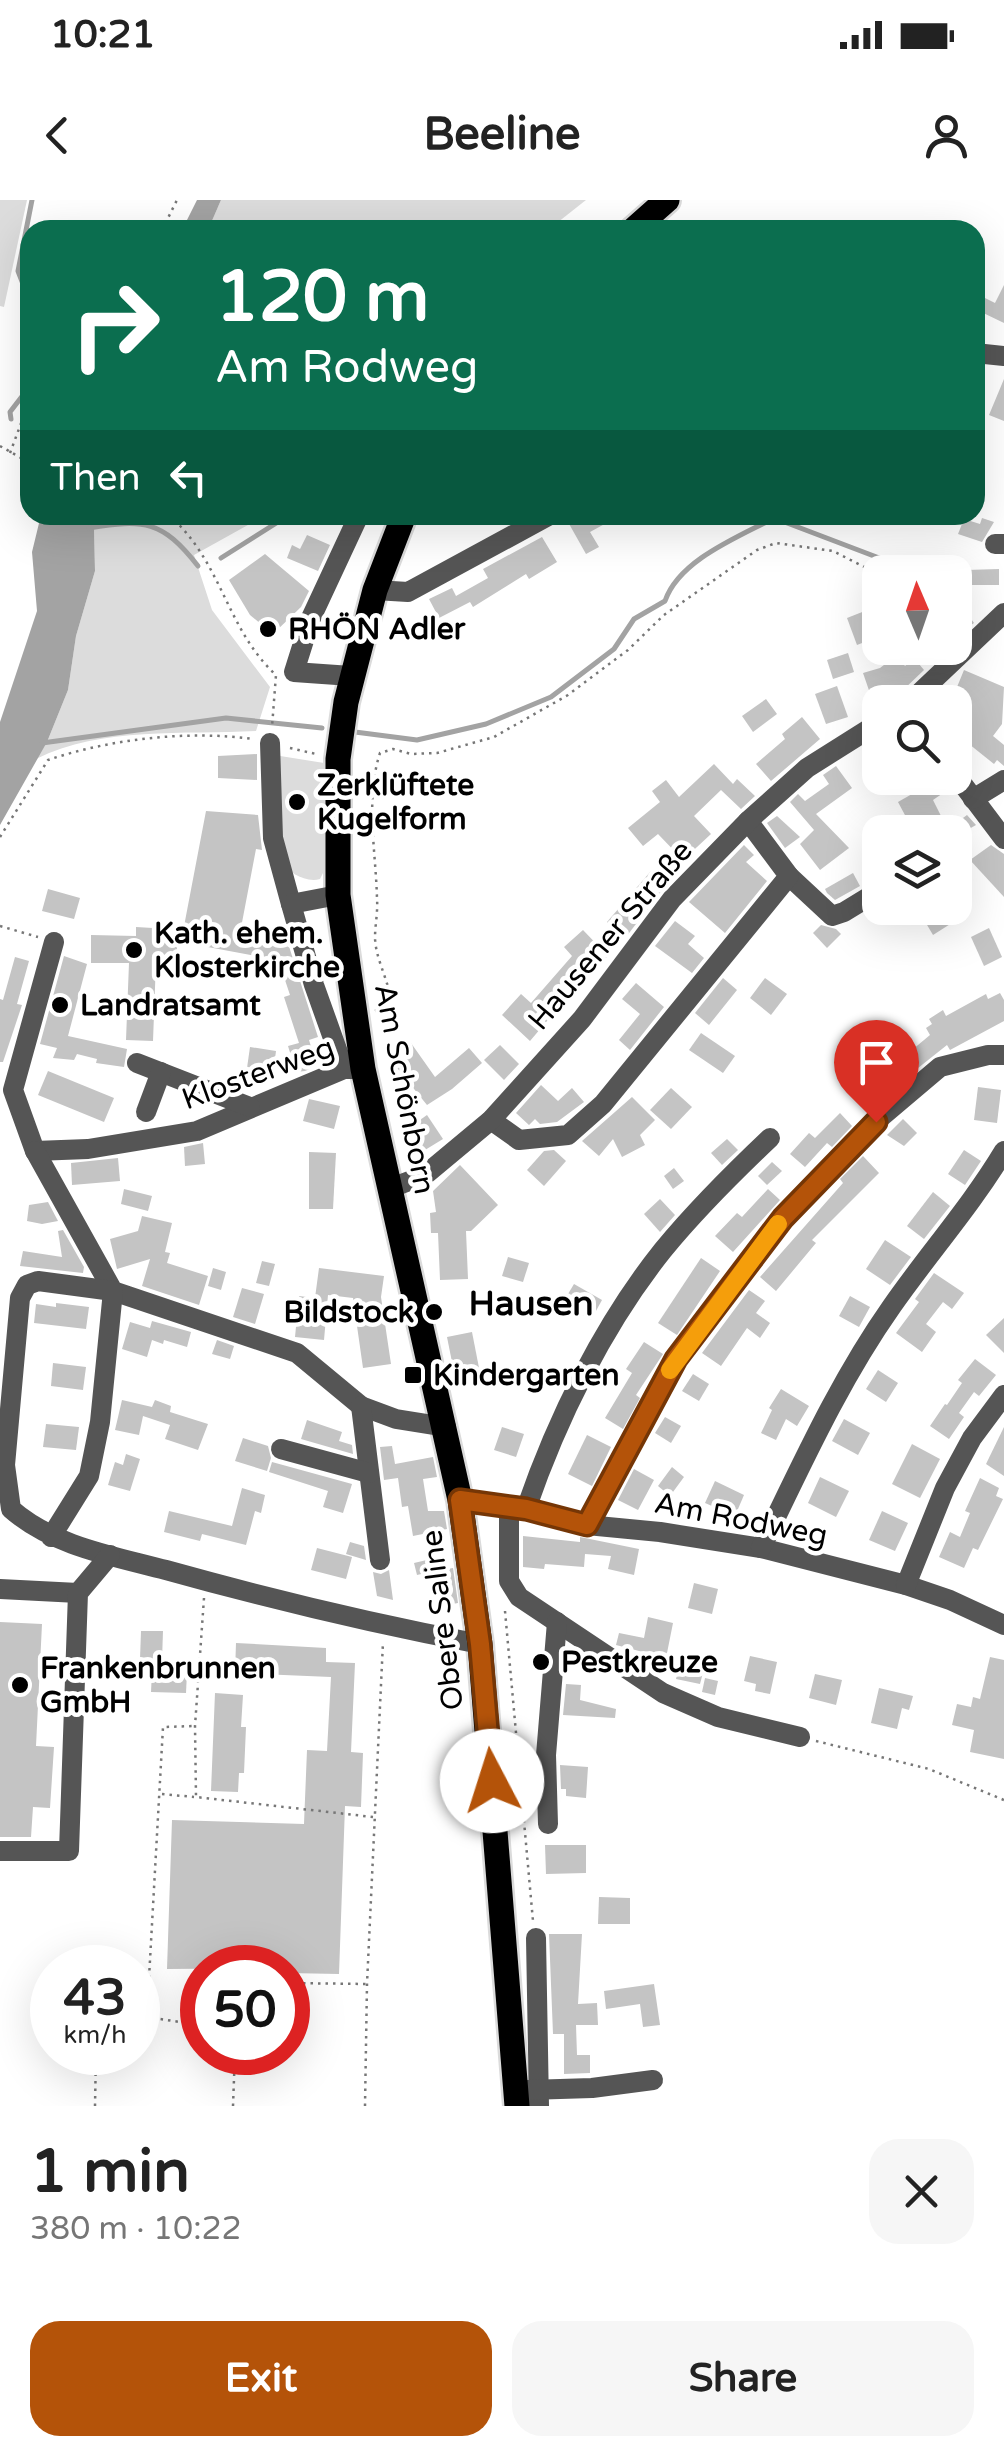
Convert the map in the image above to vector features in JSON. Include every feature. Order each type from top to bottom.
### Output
[{"type":"main road","points":[[645,220],[668,200]]},
{"type":"main road","name":"Am Schönborn","points":[[400,525],[375,590],[350,676],[338,759],[338,895],[355,1018],[354,1069],[390,1188],[446,1427]]},
{"type":"main road","name":"Obere Saline","points":[[446,1427],[480,1644],[527,2098]]},
{"type":"street","points":[[350,676],[294,672],[311,618],[354,525]]},
{"type":"street","points":[[375,590],[408,592],[532,525]]},
{"type":"street","points":[[928,685],[1004,613]]},
{"type":"street","name":"Hausener Straße","points":[[390,1188],[426,1175],[491,1120],[582,1018],[672,899],[748,821],[808,768],[862,734]]},
{"type":"street","points":[[270,743],[273,838],[314,985],[354,1069]]},
{"type":"street","points":[[972,799],[1004,780]]},
{"type":"street","points":[[969,795],[1004,840]]},
{"type":"street","points":[[748,821],[789,876],[832,916],[862,901]]},
{"type":"street","points":[[491,1120],[520,1140],[568,1135],[603,1104],[789,876]]},
{"type":"street","points":[[291,904],[338,895]]},
{"type":"street","points":[[51,1537],[89,1476],[100,1422],[113,1291],[35,1151],[12,1090],[54,942]]},
{"type":"street","points":[[587,1525],[676,1359],[783,1218],[876,1122],[940,1067],[1004,1055]]},
{"type":"street","points":[[137,1063],[250,1107]]},
{"type":"street","name":"Klosterweg","points":[[35,1151],[88,1149],[197,1132],[250,1107],[354,1069]]},
{"type":"street","points":[[146,1112],[161,1072]]},
{"type":"street","points":[[770,1138],[663,1250],[616,1318],[518,1508],[509,1581],[518,1597],[663,1692],[718,1717],[800,1737]]},
{"type":"street","points":[[761,1548],[829,1409],[891,1308],[985,1183],[1004,1151]]},
{"type":"street","points":[[446,1427],[396,1419],[361,1406],[297,1353],[113,1291],[38,1281],[28,1285],[20,1298],[5,1465],[11,1509],[28,1524],[51,1537],[205,1581],[384,1626],[480,1644]]},
{"type":"street","points":[[906,1585],[945,1488],[972,1438],[1004,1395]]},
{"type":"street","points":[[361,1406],[380,1560]]},
{"type":"street","points":[[281,1449],[370,1474]]},
{"type":"street","name":"Am Rodweg","points":[[460,1500],[518,1508],[587,1525],[761,1548],[906,1585],[1004,1625]]},
{"type":"street","points":[[0,1851],[70,1852],[78,1593],[110,1555]]},
{"type":"street","points":[[0,1590],[78,1593]]},
{"type":"street","points":[[548,1824],[546,1755],[557,1622]]},
{"type":"street","points":[[536,1938],[527,2098],[653,2080]]},
{"type":"path","points":[[10,453],[20,426]]},
{"type":"path","points":[[0,446],[20,458]]},
{"type":"path","points":[[180,525],[206,556],[257,658],[276,674],[270,743]]},
{"type":"path","points":[[355,1018],[391,1005],[388,978],[375,938],[378,905],[373,776],[380,753],[393,749],[410,754],[437,753],[494,737],[568,695],[628,650],[664,615],[702,592],[737,562],[766,547],[798,545],[834,552],[862,566]]},
{"type":"path","points":[[0,837],[48,760],[125,742],[233,736],[338,759]]},
{"type":"path","points":[[0,926],[54,942]]},
{"type":"path","points":[[196,1797],[195,1726],[205,1581]]},
{"type":"path","points":[[509,1581],[506,1625],[536,1938]]},
{"type":"path","points":[[365,2106],[384,1626]]},
{"type":"path","points":[[151,1945],[163,1727],[195,1726]]},
{"type":"path","points":[[800,1737],[929,1770],[1004,1800]]},
{"type":"path","points":[[160,1794],[374,1817]]},
{"type":"path","points":[[310,1983],[367,1984]]},
{"type":"path","points":[[95,2106],[96,2075]]},
{"type":"path","points":[[233,2106],[234,2075]]},
{"type":"shaded area","points":[[0,200],[27,200],[4,307],[0,306]]},
{"type":"shaded area","points":[[197,200],[221,200],[212,220],[187,220]]},
{"type":"shaded area","points":[[221,200],[586,200],[561,220],[212,220]]},
{"type":"shaded area","points":[[39,525],[95,525],[95,571],[76,636],[68,690],[47,742],[0,825],[0,722],[37,611],[32,552]]},
{"type":"shaded area","points":[[248,525],[194,555],[212,610],[270,687],[256,731],[116,737],[61,748],[36,759],[68,690],[76,636],[95,571],[94,527]]},
{"type":"shaded area","points":[[274,755],[324,763],[320,879],[298,876],[282,861]]},
{"type":"building","points":[[1004,285],[1004,323],[985,314],[985,298],[995,303]]},
{"type":"building","points":[[1004,379],[1004,421],[989,415]]},
{"type":"building","points":[[985,519],[994,522],[982,542],[958,534],[962,525],[985,525]]},
{"type":"building","points":[[570,525],[603,525],[590,532],[599,547],[586,554]]},
{"type":"building","points":[[307,535],[330,545],[318,571],[287,558],[292,545],[300,549]]},
{"type":"building","points":[[542,537],[557,562],[529,579],[526,574],[473,607],[470,602],[439,618],[429,599],[452,588],[456,596],[488,578],[483,569]]},
{"type":"building","points":[[265,554],[309,591],[301,607],[273,634],[250,615],[229,580]]},
{"type":"building","points":[[999,569],[999,585],[972,585],[972,570]]},
{"type":"building","points":[[862,612],[862,643],[857,645],[847,618]]},
{"type":"building","points":[[848,653],[854,672],[833,679],[827,660]]},
{"type":"building","points":[[920,665],[924,670],[908,685],[867,685],[863,673]]},
{"type":"building","points":[[964,670],[1004,687],[1002,724],[993,736],[1004,745],[1004,766],[997,760],[994,764],[972,746],[972,685],[958,685]]},
{"type":"building","points":[[837,686],[848,717],[826,724],[815,694]]},
{"type":"building","points":[[766,699],[777,714],[753,732],[742,716]]},
{"type":"building","points":[[802,717],[820,739],[771,781],[756,764],[785,739],[782,734]]},
{"type":"building","points":[[257,754],[257,780],[218,778],[218,756]]},
{"type":"building","points":[[714,764],[733,784],[737,779],[755,796],[741,809],[721,790],[694,816],[711,834],[683,860],[658,834],[643,846],[628,828],[660,802],[652,791],[666,780],[679,797]]},
{"type":"building","points":[[836,766],[852,788],[816,814],[849,848],[820,870],[800,844],[814,830],[790,802],[798,794],[805,801],[829,784],[823,775]]},
{"type":"building","points":[[910,795],[940,795],[933,800],[940,815],[905,815],[898,802]]},
{"type":"building","points":[[206,811],[258,815],[262,850],[256,849],[240,933],[286,937],[318,1037],[309,1040],[317,1066],[305,1071],[296,1072],[288,1046],[299,1043],[284,997],[290,995],[280,965],[260,969],[262,957],[181,942]]},
{"type":"building","points":[[777,816],[800,837],[785,848],[767,823]]},
{"type":"building","points":[[744,845],[754,855],[746,862],[767,881],[725,933],[689,902]]},
{"type":"building","points":[[991,845],[1004,854],[1004,897],[972,862]]},
{"type":"building","points":[[651,871],[666,885],[626,937],[607,922]]},
{"type":"building","points":[[853,873],[860,886],[835,900],[827,893],[825,889]]},
{"type":"building","points":[[48,889],[80,898],[74,919],[42,911]]},
{"type":"building","points":[[675,921],[695,936],[688,944],[704,958],[692,973],[655,946]]},
{"type":"building","points":[[821,925],[841,934],[827,948],[813,933]]},
{"type":"building","points":[[927,925],[949,925],[933,935]]},
{"type":"building","points":[[136,927],[153,928],[153,939],[177,939],[177,961],[156,961],[153,1041],[126,1040],[129,963],[91,963],[91,935],[136,936]]},
{"type":"building","points":[[989,928],[1002,957],[984,966],[971,937]]},
{"type":"building","points":[[583,930],[608,956],[530,1041],[502,1015],[521,994],[531,1003],[572,956],[564,947]]},
{"type":"building","name":"Landratsamt","points":[[64,956],[87,964],[68,1036],[127,1049],[124,1067],[96,1063],[97,1059],[77,1054],[74,1060],[53,1058],[57,1048],[40,1044]]},
{"type":"building","points":[[15,957],[29,961],[17,1004],[22,1005],[0,1062],[0,999],[3,1000]]},
{"type":"building","points":[[723,978],[737,990],[709,1025],[695,1013]]},
{"type":"building","points":[[765,978],[787,994],[771,1015],[750,998]]},
{"type":"building","points":[[636,983],[664,1007],[630,1050],[619,1040],[640,1014],[622,999]]},
{"type":"building","points":[[1000,993],[1004,1021],[950,1050],[947,1045],[913,1072],[889,1044],[899,1035],[912,1050],[930,1035],[926,1028],[932,1024],[929,1019],[943,1010],[946,1016],[986,994],[988,999]]},
{"type":"building","points":[[701,1033],[735,1056],[723,1073],[689,1050]]},
{"type":"building","points":[[411,1043],[435,1077],[469,1048],[482,1063],[427,1105],[389,1058]]},
{"type":"building","points":[[500,1045],[519,1064],[504,1080],[484,1060]]},
{"type":"building","points":[[250,1047],[276,1051],[272,1081],[244,1089]]},
{"type":"building","points":[[48,1071],[114,1098],[104,1122],[38,1095]]},
{"type":"building","points":[[541,1085],[558,1101],[572,1088],[584,1102],[557,1122],[540,1124],[535,1119],[529,1125],[516,1113]]},
{"type":"building","points":[[978,1087],[1001,1090],[997,1123],[974,1120]]},
{"type":"building","points":[[671,1088],[692,1107],[671,1129],[650,1110]]},
{"type":"building","points":[[632,1097],[655,1120],[640,1135],[645,1145],[622,1157],[613,1139],[599,1156],[582,1141]]},
{"type":"building","points":[[309,1099],[340,1106],[334,1129],[303,1121]]},
{"type":"building","points":[[840,1113],[852,1126],[832,1147],[827,1143],[805,1167],[790,1154],[809,1133],[815,1138]]},
{"type":"building","points":[[427,1115],[443,1139],[425,1150],[410,1127]]},
{"type":"building","points":[[903,1119],[917,1133],[904,1146],[887,1135]]},
{"type":"building","points":[[727,1139],[738,1150],[722,1165],[711,1153]]},
{"type":"building","points":[[203,1143],[205,1164],[185,1166],[184,1147]]},
{"type":"building","points":[[554,1150],[566,1161],[544,1186],[527,1170],[544,1151]]},
{"type":"building","points":[[964,1150],[981,1161],[965,1185],[948,1174]]},
{"type":"building","points":[[309,1152],[336,1153],[333,1209],[309,1209]]},
{"type":"building","points":[[863,1156],[879,1173],[812,1240],[816,1243],[776,1291],[760,1277]]},
{"type":"building","points":[[118,1158],[120,1181],[72,1185],[71,1163]]},
{"type":"building","points":[[772,1162],[782,1171],[767,1185],[758,1176]]},
{"type":"building","points":[[460,1165],[498,1205],[471,1231],[466,1231],[468,1279],[440,1280],[438,1233],[431,1233],[430,1213],[436,1212],[433,1191]]},
{"type":"building","points":[[674,1168],[684,1181],[673,1189],[664,1176]]},
{"type":"building","points":[[124,1189],[152,1196],[148,1211],[121,1204]]},
{"type":"building","points":[[768,1189],[780,1200],[733,1252],[715,1236],[737,1213],[742,1217]]},
{"type":"building","points":[[933,1192],[950,1206],[924,1239],[907,1226]]},
{"type":"building","points":[[660,1199],[675,1215],[660,1232],[644,1214]]},
{"type":"building","points":[[48,1202],[58,1221],[27,1221],[29,1205]]},
{"type":"building","points":[[142,1216],[172,1223],[165,1252],[170,1253],[167,1263],[208,1276],[199,1305],[142,1286],[150,1259],[117,1269],[110,1239],[138,1231]]},
{"type":"building","points":[[63,1230],[84,1267],[83,1273],[20,1266],[23,1251],[62,1257],[58,1231]]},
{"type":"building","points":[[885,1240],[911,1257],[890,1285],[866,1269]]},
{"type":"building","points":[[508,1257],[529,1263],[523,1282],[502,1276]]},
{"type":"building","points":[[701,1258],[720,1271],[677,1335],[658,1323]]},
{"type":"building","points":[[262,1261],[275,1264],[269,1286],[256,1283]]},
{"type":"building","points":[[213,1268],[226,1272],[221,1290],[208,1286]]},
{"type":"building","points":[[319,1268],[384,1276],[381,1297],[391,1364],[363,1368],[353,1298],[328,1295],[324,1340],[295,1337],[299,1296],[315,1298]]},
{"type":"building","points":[[934,1273],[964,1293],[952,1309],[943,1302],[926,1324],[936,1332],[922,1352],[896,1333]]},
{"type":"building","points":[[574,1284],[602,1300],[591,1320],[562,1304]]},
{"type":"building","points":[[242,1288],[264,1294],[255,1324],[233,1317]]},
{"type":"building","points":[[749,1290],[765,1301],[756,1313],[770,1323],[760,1338],[747,1328],[721,1366],[702,1353]]},
{"type":"building","points":[[850,1296],[870,1307],[859,1327],[839,1316]]},
{"type":"building","points":[[56,1303],[89,1307],[86,1329],[34,1323],[36,1304],[56,1307]]},
{"type":"building","points":[[1004,1318],[1004,1353],[986,1335]]},
{"type":"building","points":[[152,1321],[191,1332],[187,1347],[152,1340],[147,1357],[122,1349],[130,1322],[150,1328]]},
{"type":"building","points":[[472,1332],[480,1373],[455,1377],[447,1337]]},
{"type":"building","points":[[217,1340],[234,1346],[230,1359],[212,1354]]},
{"type":"building","points":[[644,1342],[663,1354],[636,1395],[640,1398],[623,1429],[605,1418],[632,1373],[626,1369]]},
{"type":"building","points":[[975,1359],[996,1375],[979,1396],[974,1392],[959,1413],[964,1417],[949,1439],[930,1426]]},
{"type":"building","points":[[53,1363],[86,1367],[83,1390],[51,1386]]},
{"type":"building","points":[[878,1370],[898,1383],[886,1402],[866,1389]]},
{"type":"building","points":[[693,1374],[709,1384],[699,1401],[682,1391]]},
{"type":"building","points":[[781,1389],[809,1406],[797,1426],[786,1419],[776,1440],[761,1433],[772,1410],[769,1408]]},
{"type":"building","points":[[122,1400],[152,1407],[155,1400],[171,1406],[170,1412],[208,1424],[198,1450],[165,1439],[170,1425],[143,1416],[139,1435],[115,1430]]},
{"type":"building","points":[[665,1417],[681,1426],[671,1443],[655,1433]]},
{"type":"building","points":[[844,1419],[870,1433],[858,1455],[832,1441]]},
{"type":"building","points":[[307,1420],[342,1432],[339,1441],[352,1445],[353,1454],[301,1439]]},
{"type":"building","points":[[46,1424],[79,1427],[76,1450],[43,1447]]},
{"type":"building","points":[[502,1427],[524,1434],[516,1457],[494,1450]]},
{"type":"building","points":[[1004,1427],[1004,1476],[986,1464]]},
{"type":"building","points":[[587,1435],[611,1447],[592,1486],[568,1474]]},
{"type":"building","points":[[243,1438],[268,1446],[271,1458],[267,1471],[235,1461]]},
{"type":"building","points":[[912,1444],[940,1459],[920,1498],[892,1484]]},
{"type":"building","points":[[392,1446],[395,1464],[433,1457],[437,1477],[423,1479],[428,1511],[444,1511],[447,1529],[413,1536],[408,1506],[402,1507],[398,1478],[384,1480],[380,1447]]},
{"type":"building","points":[[126,1454],[140,1459],[130,1491],[108,1485],[115,1462],[123,1465]]},
{"type":"building","points":[[272,1462],[352,1484],[343,1513],[323,1507],[328,1491],[269,1472]]},
{"type":"building","points":[[672,1467],[684,1477],[670,1496],[658,1486]]},
{"type":"building","points":[[634,1469],[654,1480],[638,1510],[618,1500]]},
{"type":"building","points":[[820,1477],[849,1491],[836,1517],[808,1503]]},
{"type":"building","points":[[980,1478],[999,1488],[996,1496],[1003,1499],[978,1550],[973,1548],[964,1568],[939,1557],[950,1532],[960,1537],[970,1513],[965,1511]]},
{"type":"building","points":[[715,1481],[744,1495],[735,1516],[705,1503]]},
{"type":"building","points":[[242,1488],[265,1495],[261,1513],[255,1511],[246,1545],[202,1534],[200,1541],[164,1532],[169,1511],[232,1526]]},
{"type":"building","points":[[882,1511],[908,1523],[895,1551],[869,1540]]},
{"type":"building","points":[[523,1536],[580,1542],[580,1537],[639,1549],[634,1575],[608,1569],[611,1556],[585,1554],[584,1567],[523,1567]]},
{"type":"building","points":[[350,1542],[364,1546],[366,1560],[346,1554]]},
{"type":"building","points":[[317,1548],[352,1557],[346,1579],[311,1570]]},
{"type":"building","points":[[431,1559],[434,1571],[417,1575],[414,1563]]},
{"type":"building","points":[[453,1568],[458,1603],[436,1607],[430,1572]]},
{"type":"building","points":[[389,1570],[393,1600],[377,1596],[373,1572]]},
{"type":"building","points":[[694,1583],[718,1589],[712,1614],[688,1608]]},
{"type":"building","points":[[648,1617],[673,1623],[666,1658],[616,1645],[619,1633],[644,1638]]},
{"type":"building","name":"Frankenbrunnen GmbH","points":[[0,1622],[42,1624],[36,1746],[54,1747],[50,1808],[33,1807],[31,1837],[0,1837]]},
{"type":"building","points":[[141,1631],[163,1631],[162,1660],[140,1659]]},
{"type":"building","points":[[236,1643],[326,1648],[326,1662],[355,1663],[351,1752],[363,1753],[361,1807],[345,1806],[339,1974],[310,1973],[310,1945],[180,1945],[180,1969],[167,1969],[172,1820],[304,1824],[307,1750],[327,1751],[331,1677],[235,1673]]},
{"type":"building","points":[[682,1655],[706,1661],[700,1684],[676,1679]]},
{"type":"building","points":[[750,1656],[777,1662],[770,1694],[755,1691],[756,1684],[744,1681]]},
{"type":"building","points":[[990,1657],[1004,1660],[1004,1759],[970,1752],[974,1730],[952,1725],[957,1704],[971,1707],[973,1697],[980,1699]]},
{"type":"building","points":[[152,1671],[187,1672],[186,1693],[151,1692]]},
{"type":"building","points":[[815,1674],[842,1680],[836,1705],[809,1698]]},
{"type":"building","points":[[705,1678],[718,1681],[715,1695],[702,1692]]},
{"type":"building","points":[[566,1684],[581,1685],[580,1700],[616,1709],[615,1718],[563,1715]]},
{"type":"building","points":[[879,1688],[913,1696],[909,1710],[902,1708],[897,1729],[871,1723]]},
{"type":"building","points":[[215,1693],[243,1695],[244,1773],[239,1773],[238,1792],[211,1791]]},
{"type":"building","points":[[560,1765],[588,1767],[586,1798],[566,1796],[566,1789],[561,1789]]},
{"type":"building","points":[[545,1845],[586,1845],[586,1873],[546,1874]]},
{"type":"building","points":[[599,1897],[630,1898],[630,1924],[598,1924]]},
{"type":"building","points":[[549,1934],[582,1934],[578,2004],[597,2003],[598,2025],[576,2025],[577,2055],[590,2055],[590,2073],[564,2074],[564,2034],[553,2034]]},
{"type":"building","points":[[654,1984],[660,2025],[643,2027],[640,2004],[606,2009],[604,1991]]},
{"type":"waterway","points":[[28,220],[32,200]]},
{"type":"waterway","points":[[20,261],[20,276]]},
{"type":"waterway","points":[[11,419],[10,412],[20,399]]},
{"type":"waterway","points":[[89,528],[115,525]]},
{"type":"waterway","points":[[144,525],[174,539],[198,566]]},
{"type":"waterway","points":[[221,558],[273,525]]},
{"type":"waterway","points":[[355,732],[417,740],[486,724],[551,697],[614,649],[634,619],[665,601],[672,586],[696,562],[760,525]]},
{"type":"waterway","points":[[792,525],[871,555]]},
{"type":"waterway","points":[[42,743],[226,718],[322,728]]},
{"type":"slow traffic","points":[[670,1370],[778,1224]]},
{"type":"place","name":"RHÖN Adler","points":[[268,629]]},
{"type":"place","name":"Zerklüftete Kugelform","points":[[297,802]]},
{"type":"place","name":"Kath. ehem. Klosterkirche","points":[[134,950]]},
{"type":"place","name":"Landratsamt","points":[[60,1005]]},
{"type":"place","name":"Bildstock","points":[[434,1312]]},
{"type":"place","name":"Kindergarten","points":[[413,1375]]},
{"type":"place","name":"Pestkreuze","points":[[541,1662]]},
{"type":"place","name":"Frankenbrunnen GmbH","points":[[20,1685]]},
{"type":"district","name":"Hausen","points":[[531,1303]]},
{"type":"route","points":[[492,1781],[480,1644],[460,1500],[526,1509],[587,1525],[676,1359],[783,1218],[876,1122]]}]
